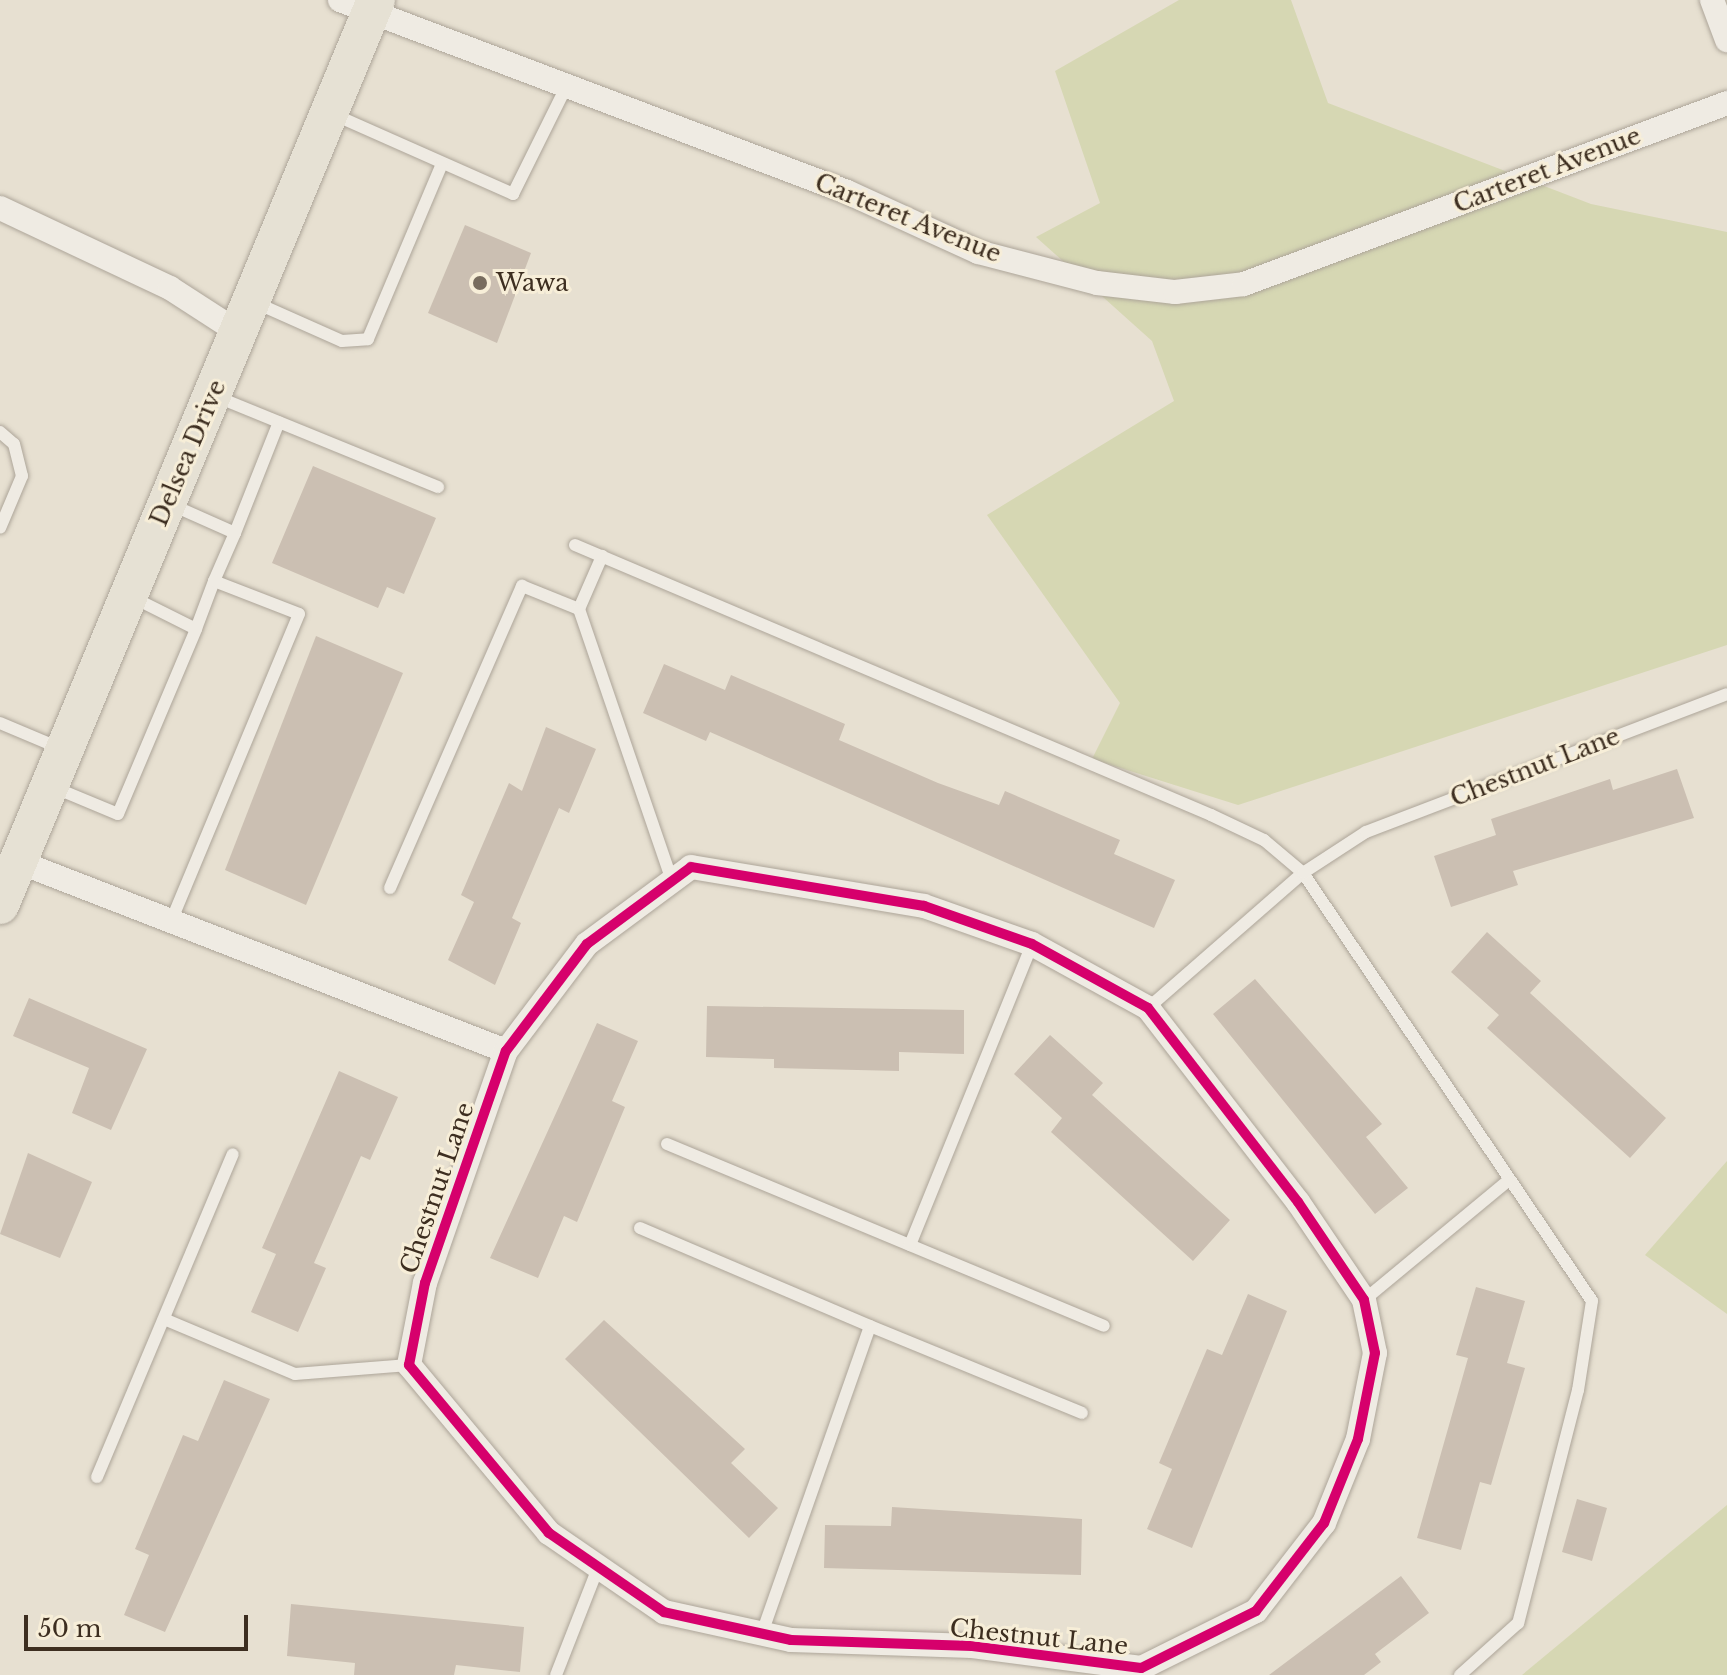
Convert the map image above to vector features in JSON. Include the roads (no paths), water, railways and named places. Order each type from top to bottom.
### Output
[{"type":"main road","name":"Delsea Drive","points":[[0,905],[9,859],[50,786],[329,112],[362,3]]},
{"type":"street","points":[[1712,0],[1727,40]]},
{"type":"street","name":"Carteret Avenue","points":[[362,3],[847,192],[978,252],[1097,283],[1175,292],[1244,284],[1727,103]]},
{"type":"street","points":[[0,208],[170,288],[245,316]]},
{"type":"street","points":[[9,859],[506,1051]]},
{"type":"street","name":"Chestnut Lane","points":[[691,867],[924,906],[1032,944],[1148,1008],[1364,1300],[1375,1353],[1358,1439],[1324,1523],[1256,1611],[1142,1672],[972,1646],[762,1633],[664,1612],[549,1533],[409,1365],[425,1283],[506,1051],[587,944],[691,867]]},
{"type":"lane","points":[[329,112],[513,194],[567,85]]},
{"type":"lane","points":[[245,316],[342,341],[368,339],[442,164]]},
{"type":"lane","points":[[212,395],[438,487]]},
{"type":"lane","points":[[50,786],[118,814],[279,422]]},
{"type":"lane","points":[[0,432],[14,444],[22,476],[0,528]]},
{"type":"lane","points":[[167,503],[235,533]]},
{"type":"lane","points":[[575,545],[1211,815],[1264,840],[1303,873],[1508,1181],[1592,1301],[1578,1390],[1518,1623],[1460,1675]]},
{"type":"lane","points":[[602,556],[579,609],[672,881]]},
{"type":"lane","points":[[171,921],[299,614],[214,581]]},
{"type":"lane","points":[[390,888],[522,586],[579,609]]},
{"type":"lane","points":[[129,595],[196,629]]},
{"type":"lane","name":"Chestnut Lane","points":[[1148,1008],[1303,873],[1345,845],[1727,694]]},
{"type":"lane","points":[[0,723],[65,750]]},
{"type":"lane","points":[[910,1245],[1032,944]]},
{"type":"lane","points":[[667,1144],[1104,1326]]},
{"type":"lane","points":[[97,1477],[233,1154]]},
{"type":"lane","points":[[1364,1300],[1508,1181]]},
{"type":"lane","points":[[640,1228],[1082,1413]]},
{"type":"lane","points":[[164,1319],[295,1374],[409,1365]]},
{"type":"lane","points":[[762,1633],[870,1326]]},
{"type":"lane","points":[[556,1675],[598,1568]]},
{"type":"place","name":"Wawa","points":[[480,283]]}]
